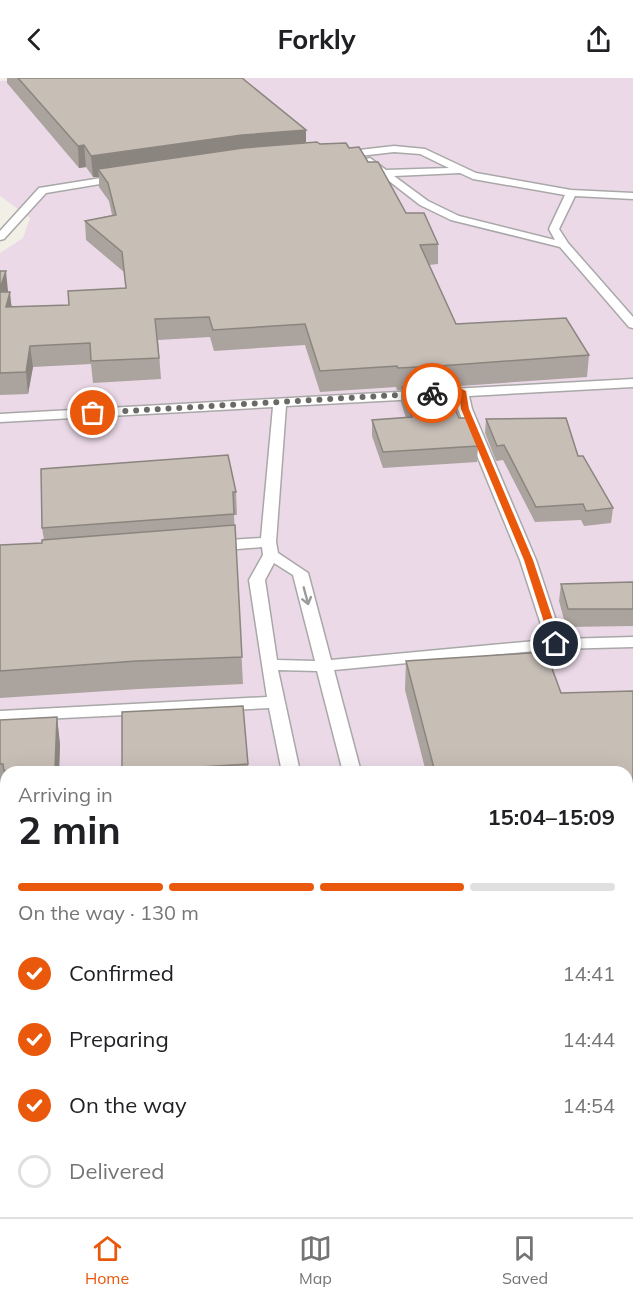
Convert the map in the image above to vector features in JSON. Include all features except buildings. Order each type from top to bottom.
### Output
[{"type":"lane","points":[[335,155],[394,149],[422,151],[473,176],[572,193],[633,196]]},
{"type":"lane","points":[[358,154],[424,203],[455,218],[564,245]]},
{"type":"lane","points":[[383,173],[463,171]]},
{"type":"lane","points":[[0,237],[43,190],[131,176]]},
{"type":"lane","points":[[572,193],[554,229],[564,245],[633,324]]},
{"type":"lane","points":[[0,418],[633,383]]},
{"type":"lane","points":[[462,391],[465,409],[528,560],[556,644]]},
{"type":"lane","points":[[280,402],[270,548],[257,580],[269,665],[290,766]]},
{"type":"lane","points":[[198,547],[270,548],[300,573],[350,766]]},
{"type":"lane","points":[[269,665],[325,666],[556,644],[633,642]]},
{"type":"lane","points":[[0,716],[277,702]]},
{"type":"shaded area","points":[[59,78],[633,78],[633,766],[0,766],[0,253],[23,238],[30,218],[0,196],[0,81]]},
{"type":"way so far","points":[[93,413],[432,393]]},
{"type":"route","points":[[432,393],[462,391],[465,409],[528,560],[556,644]]}]
